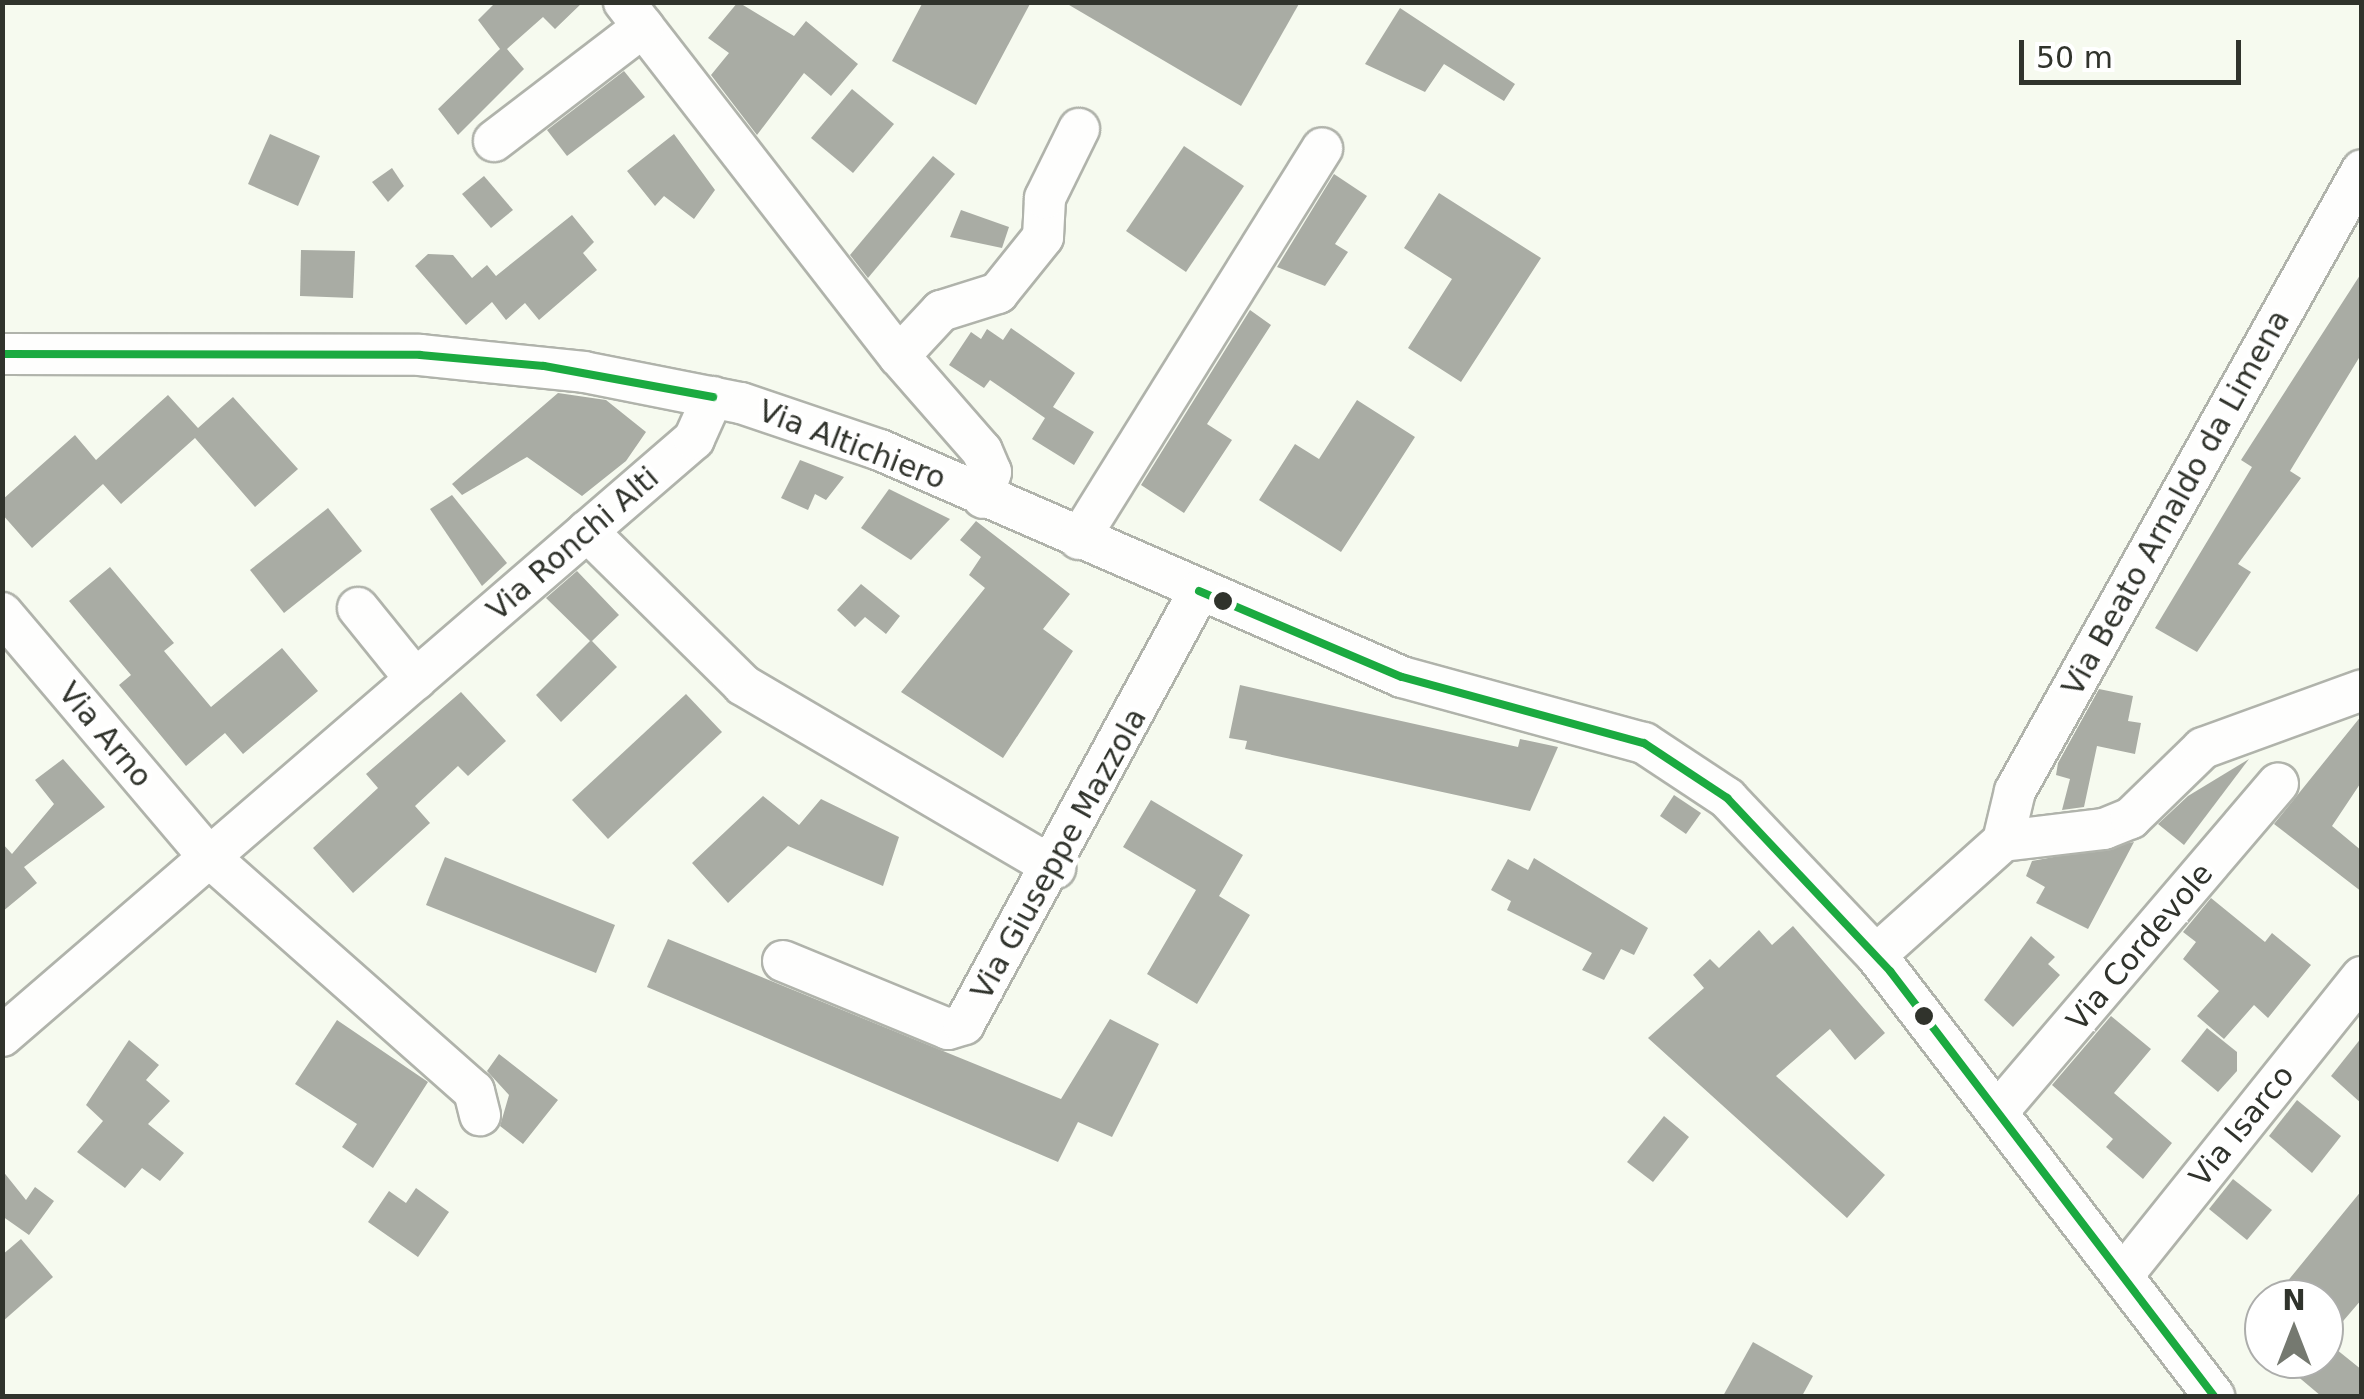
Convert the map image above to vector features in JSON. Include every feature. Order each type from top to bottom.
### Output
[{"type":"street","name":"Via Altichiero","points":[[494,141],[633,15],[899,356],[982,451],[991,472],[983,498]]},
{"type":"street","points":[[899,356],[941,311],[998,293],[1032,251],[1043,237],[1045,198],[1079,130]]},
{"type":"street","points":[[1079,539],[1322,149]]},
{"type":"street","name":"Via Beato Arnaldo da Limena","points":[[2003,841],[2015,791],[2362,170]]},
{"type":"street","name":"Via Altichiero","points":[[2,354],[420,355],[544,366],[713,397],[880,450],[1402,677],[1644,743],[1728,798],[1876,955],[2000,1109],[2214,1396]]},
{"type":"street","name":"Via Ronchi Alti","points":[[2,1036],[694,439],[713,397]]},
{"type":"street","points":[[587,532],[743,685],[1055,868]]},
{"type":"street","name":"Via Giuseppe Mazzola","points":[[782,960],[948,1030],[964,1024],[1055,868],[1199,591]]},
{"type":"street","points":[[358,608],[416,680]]},
{"type":"street","name":"Via Arno","points":[[2,614],[208,856]]},
{"type":"street","points":[[1876,955],[2003,841],[2104,829],[2131,818],[2203,748],[2362,690]]},
{"type":"street","name":"Via Cordevole","points":[[2000,1109],[2278,783]]},
{"type":"street","points":[[208,856],[474,1091],[480,1115]]},
{"type":"street","name":"Via Isarco","points":[[2122,1275],[2362,977]]},
{"type":"building","points":[[496,2],[583,2],[555,29],[543,17],[507,49],[524,69],[458,135],[438,109],[500,49],[478,20]]},
{"type":"building","points":[[738,2],[794,36],[806,21],[858,64],[831,96],[804,73],[757,135],[711,75],[729,53],[708,38]]},
{"type":"building","points":[[923,2],[1031,2],[976,105],[892,61]]},
{"type":"building","points":[[1064,2],[1300,2],[1241,106]]},
{"type":"building","points":[[1400,8],[1515,84],[1504,101],[1444,64],[1425,92],[1365,64]]},
{"type":"building","points":[[624,71],[645,97],[567,156],[547,130]]},
{"type":"building","points":[[852,89],[894,124],[853,173],[811,138]]},
{"type":"building","points":[[270,134],[320,156],[298,206],[248,184]]},
{"type":"building","points":[[674,134],[715,190],[694,219],[664,196],[655,206],[627,171]]},
{"type":"building","points":[[1184,146],[1244,186],[1186,272],[1126,231]]},
{"type":"building","points":[[933,156],[955,174],[868,278],[850,255]]},
{"type":"building","points":[[392,168],[404,186],[388,202],[372,182]]},
{"type":"building","points":[[1334,174],[1367,196],[1335,244],[1348,252],[1325,286],[1277,267]]},
{"type":"building","points":[[484,176],[513,210],[491,228],[462,194]]},
{"type":"building","points":[[1439,193],[1541,258],[1461,382],[1408,348],[1452,279],[1404,248]]},
{"type":"building","points":[[961,210],[1009,227],[1002,248],[950,237]]},
{"type":"building","points":[[572,215],[594,242],[583,253],[597,270],[539,320],[525,303],[506,320],[492,302],[466,325],[415,266],[428,254],[453,255],[472,278],[487,265],[496,276]]},
{"type":"building","points":[[301,250],[355,251],[353,298],[300,296]]},
{"type":"building","points":[[2362,272],[2362,353],[2290,471],[2301,478],[2238,564],[2251,572],[2197,652],[2155,628],[2252,467],[2241,460]]},
{"type":"building","points":[[1250,310],[1271,325],[1207,424],[1232,440],[1184,513],[1141,485]]},
{"type":"building","points":[[1011,328],[1075,373],[1053,407],[1094,432],[1074,465],[1032,439],[1045,418],[990,380],[984,388],[949,365],[971,332],[981,339],[987,329],[1003,340]]},
{"type":"building","points":[[558,393],[606,400],[646,432],[626,461],[582,496],[527,457],[462,495],[452,484]]},
{"type":"building","points":[[168,395],[198,428],[233,397],[298,469],[255,507],[195,438],[121,504],[103,484],[32,548],[2,514],[2,500],[75,435],[96,460]]},
{"type":"building","points":[[1357,400],[1415,437],[1341,552],[1259,500],[1295,444],[1319,459]]},
{"type":"building","points":[[800,460],[844,477],[826,500],[815,494],[808,510],[781,498]]},
{"type":"building","points":[[889,489],[950,519],[911,560],[861,528]]},
{"type":"building","points":[[452,495],[507,563],[482,586],[430,509]]},
{"type":"building","points":[[328,508],[362,551],[284,613],[250,570]]},
{"type":"building","points":[[976,521],[1070,594],[1043,629],[1073,651],[1003,758],[901,692],[985,588],[969,575],[981,557],[960,540]]},
{"type":"building","points":[[110,567],[174,643],[164,651],[211,707],[282,648],[318,691],[243,754],[225,733],[186,766],[119,685],[131,675],[69,601]]},
{"type":"building","points":[[577,571],[619,615],[592,641],[617,667],[561,722],[536,695],[590,641],[546,598]]},
{"type":"building","points":[[861,584],[900,616],[886,634],[865,617],[855,627],[837,610]]},
{"type":"building","points":[[1240,685],[1518,747],[1520,739],[1558,747],[1530,811],[1245,749],[1247,741],[1229,738]]},
{"type":"building","points":[[2099,689],[2133,696],[2128,721],[2141,723],[2135,754],[2097,746],[2084,807],[2062,810],[2070,779],[2056,775],[2058,763]]},
{"type":"building","points":[[461,692],[506,741],[468,776],[458,766],[415,806],[430,823],[353,893],[313,848],[378,788],[366,774]]},
{"type":"building","points":[[686,694],[722,732],[608,839],[572,800]]},
{"type":"building","points":[[2362,715],[2362,781],[2332,826],[2362,851],[2362,892],[2274,824]]},
{"type":"building","points":[[63,759],[105,807],[24,867],[37,883],[2,912],[2,843],[12,854],[54,804],[35,780]]},
{"type":"building","points":[[2249,759],[2184,845],[2158,824],[2188,796]]},
{"type":"building","points":[[1674,795],[1701,813],[1686,834],[1660,816]]},
{"type":"building","points":[[763,796],[799,825],[821,799],[899,837],[883,886],[788,846],[728,903],[692,863]]},
{"type":"building","points":[[1151,800],[1243,855],[1219,896],[1250,915],[1197,1004],[1147,974],[1196,890],[1123,847]]},
{"type":"building","points":[[2134,842],[2088,929],[2036,903],[2045,887],[2026,876],[2032,861]]},
{"type":"building","points":[[445,857],[615,925],[596,973],[426,905]]},
{"type":"building","points":[[1534,858],[1648,928],[1634,955],[1621,949],[1604,980],[1582,970],[1592,953],[1507,910],[1511,901],[1491,890],[1508,859],[1528,870]]},
{"type":"building","points":[[2211,898],[2265,942],[2272,933],[2311,965],[2268,1018],[2254,1005],[2224,1039],[2197,1016],[2219,991],[2183,959],[2196,942],[2183,932]]},
{"type":"building","points":[[1793,926],[1885,1033],[1855,1060],[1830,1029],[1776,1076],[1885,1175],[1847,1218],[1648,1038],[1704,988],[1693,975],[1710,959],[1719,968],[1759,930],[1772,945]]},
{"type":"building","points":[[2031,936],[2055,957],[2048,964],[2060,975],[2013,1027],[1984,1000]]},
{"type":"building","points":[[668,939],[1061,1099],[1110,1019],[1159,1044],[1112,1137],[1078,1122],[1058,1162],[647,987]]},
{"type":"building","points":[[2111,1016],[2151,1049],[2114,1093],[2172,1143],[2143,1179],[2106,1147],[2113,1139],[2052,1085]]},
{"type":"building","points":[[337,1020],[428,1082],[373,1168],[342,1147],[357,1124],[295,1084]]},
{"type":"building","points":[[2207,1028],[2237,1052],[2237,1071],[2218,1092],[2181,1061]]},
{"type":"building","points":[[2362,1037],[2362,1104],[2331,1076]]},
{"type":"building","points":[[129,1040],[159,1065],[146,1080],[170,1101],[148,1124],[184,1153],[160,1181],[142,1168],[125,1188],[77,1152],[103,1121],[86,1105]]},
{"type":"building","points":[[499,1054],[558,1100],[523,1144],[500,1126],[509,1095],[487,1071]]},
{"type":"building","points":[[2297,1100],[2341,1136],[2312,1173],[2269,1136]]},
{"type":"building","points":[[1664,1116],[1689,1137],[1653,1182],[1627,1162]]},
{"type":"building","points":[[2,1170],[26,1200],[35,1187],[54,1201],[29,1235],[2,1216]]},
{"type":"building","points":[[2233,1179],[2272,1210],[2247,1240],[2209,1209]]},
{"type":"building","points":[[416,1188],[449,1212],[418,1257],[368,1222],[389,1191],[406,1203]]},
{"type":"building","points":[[2362,1190],[2362,1299],[2344,1320],[2344,1279],[2289,1279]]},
{"type":"building","points":[[21,1239],[53,1277],[2,1322],[2,1255]]},
{"type":"building","points":[[1753,1342],[1813,1376],[1802,1396],[1723,1396]]},
{"type":"building","points":[[2344,1356],[2362,1370],[2362,1396],[2321,1396],[2301,1379],[2344,1379]]},
{"type":"transit line","points":[[2,354],[420,355],[544,366],[713,397]]},
{"type":"transit line","points":[[1199,591],[1402,677],[1644,743],[1727,798],[1890,971],[2214,1396]]}]
